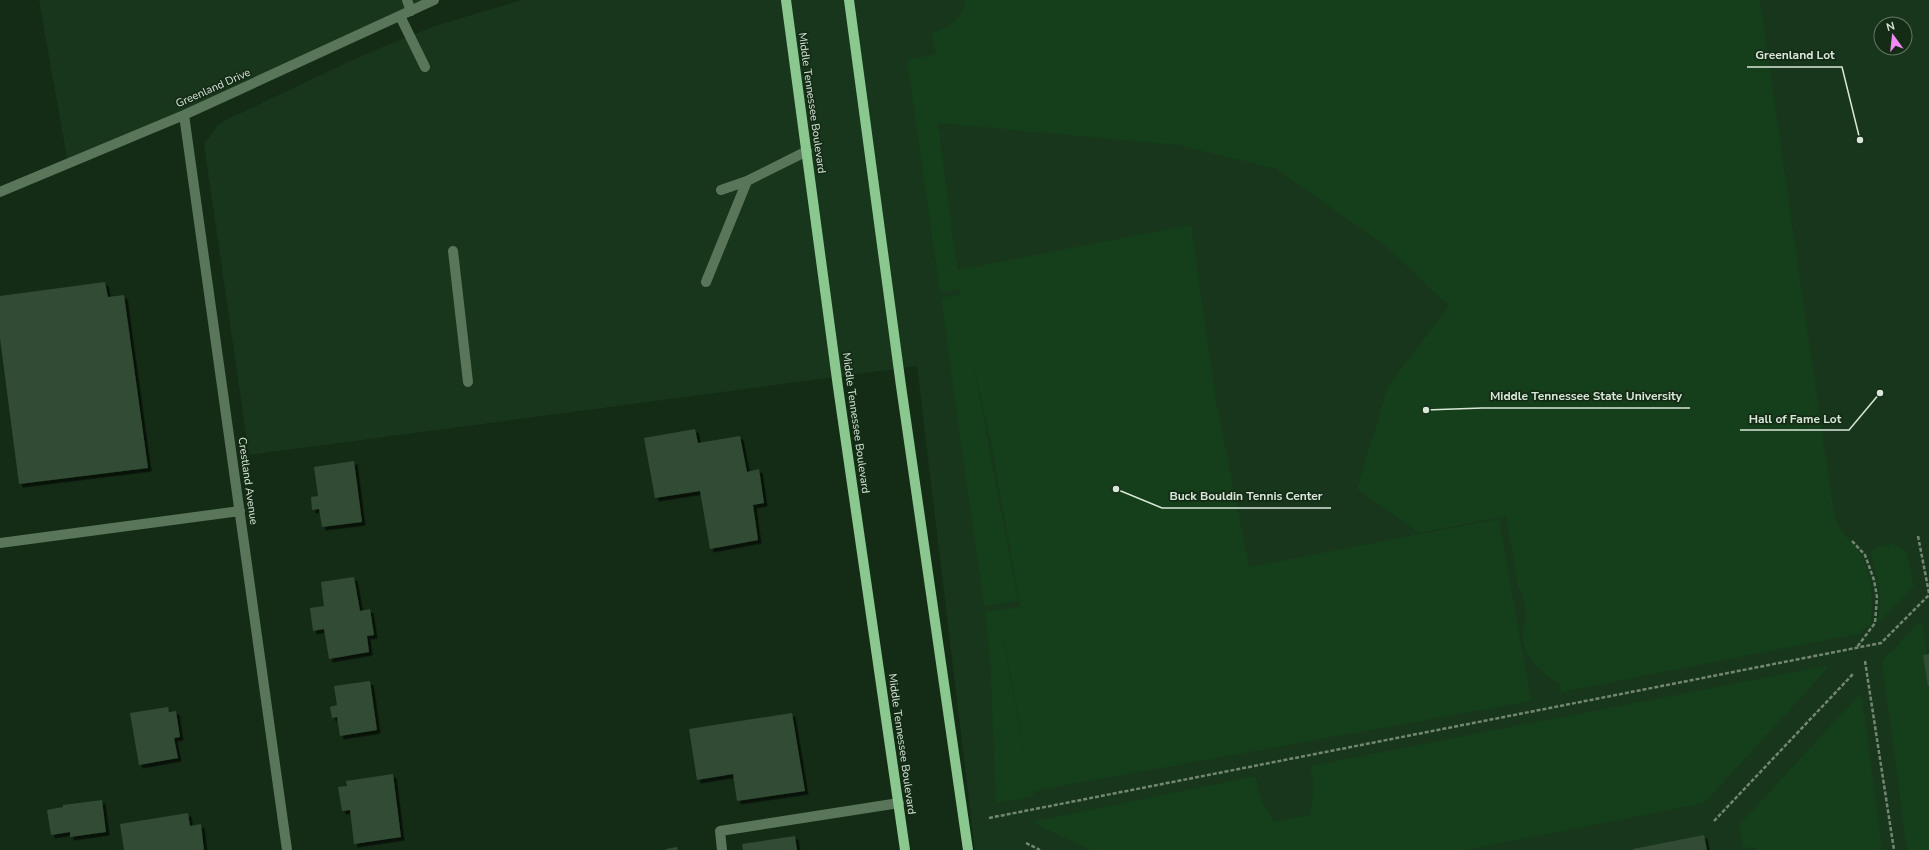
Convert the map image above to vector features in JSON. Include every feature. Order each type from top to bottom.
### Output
[{"type":"main road","name":"Middle Tennessee Boulevard","points":[[786,0],[838,387],[905,850]]},
{"type":"main road","points":[[849,0],[901,386],[968,850]]},
{"type":"street","points":[[407,0],[411,10]]},
{"type":"street","name":"Greenland Drive","points":[[0,192],[184,114],[434,0]]},
{"type":"street","points":[[400,16],[425,67]]},
{"type":"street","name":"Crestland Avenue","points":[[184,114],[287,850]]},
{"type":"street","points":[[721,190],[747,181],[807,151]]},
{"type":"street","points":[[706,282],[747,181]]},
{"type":"street","points":[[453,251],[468,382]]},
{"type":"street","points":[[0,543],[240,511]]},
{"type":"street","points":[[722,850],[720,831],[899,803]]},
{"type":"path","points":[[989,818],[1881,643],[1929,594],[1918,536]]},
{"type":"path","points":[[1852,541],[1865,555],[1874,580],[1877,597],[1875,622],[1856,648]]},
{"type":"path","points":[[1865,661],[1894,850]]},
{"type":"path","points":[[1714,821],[1853,674]]},
{"type":"path","points":[[1026,843],[1040,850]]},
{"type":"shaded area","points":[[39,0],[434,0],[68,164]]},
{"type":"shaded area","points":[[522,0],[1929,0],[1929,850],[975,850],[917,366],[249,455],[204,144],[219,124],[363,55],[435,26]]},
{"type":"shaded area","points":[[966,0],[1760,0],[1834,516],[1842,532],[1860,554],[1867,571],[1870,580],[1872,597],[1871,624],[1865,629],[1862,629],[1862,633],[1561,692],[1559,684],[1539,669],[1529,657],[1526,649],[1523,633],[1526,617],[1525,608],[1518,586],[1506,516],[1419,533],[1357,489],[1388,386],[1449,306],[1386,246],[1276,169],[1178,145],[938,123],[957,270],[1191,225],[1216,401],[1249,567],[1499,519],[1531,701],[1033,791],[1034,795],[1029,797],[996,803],[990,658],[985,612],[1020,607],[1021,611],[991,443],[973,361],[1018,601],[984,606],[941,298],[960,294],[958,289],[940,293],[907,60],[936,54],[932,33],[945,28],[954,22],[964,7]],"holes":[[[1004,642],[1005,642],[1031,791]]]},
{"type":"shaded area","points":[[1893,544],[1903,548],[1906,552],[1914,586],[1878,623],[1880,595],[1871,552],[1878,547]]},
{"type":"shaded area","points":[[1921,621],[1929,662],[1929,850],[1907,850],[1882,661]]},
{"type":"shaded area","points":[[1825,666],[1828,668],[1704,803],[1465,850],[1091,850],[1034,823],[1036,821],[1256,776],[1259,795],[1274,822],[1310,815],[1314,784],[1310,766]]},
{"type":"shaded area","points":[[1858,696],[1862,698],[1882,850],[1755,850],[1754,847],[1743,848],[1739,825]]},
{"type":"building","points":[[105,282],[108,297],[124,295],[148,468],[19,484],[0,338],[0,296]]},
{"type":"building","points":[[695,429],[698,443],[740,436],[747,472],[759,469],[764,503],[753,505],[758,540],[710,549],[700,491],[655,498],[644,438]]},
{"type":"building","points":[[354,461],[362,522],[322,527],[319,509],[312,510],[311,497],[318,496],[314,467]]},
{"type":"building","points":[[354,577],[360,611],[370,609],[374,635],[367,636],[369,652],[329,659],[324,629],[313,631],[310,608],[324,606],[321,582]]},
{"type":"building","points":[[1929,654],[1929,686],[1928,686],[1923,655]]},
{"type":"building","points":[[370,681],[377,730],[340,736],[337,717],[332,718],[330,707],[337,705],[334,686]]},
{"type":"building","points":[[168,707],[169,712],[176,711],[180,737],[174,738],[178,758],[139,765],[130,713]]},
{"type":"building","points":[[792,713],[805,791],[737,801],[733,774],[697,780],[689,729]]},
{"type":"building","points":[[393,774],[401,837],[354,844],[350,810],[342,811],[338,787],[347,786],[346,781]]},
{"type":"building","points":[[102,800],[106,832],[70,837],[70,832],[51,835],[47,810],[63,807],[63,805]]},
{"type":"building","points":[[188,813],[190,826],[201,824],[204,850],[124,850],[120,824]]},
{"type":"building","points":[[1704,835],[1707,850],[1633,850],[1633,849]]},
{"type":"building","points":[[795,836],[797,850],[743,850],[742,844]]},
{"type":"building","points":[[677,847],[678,850],[666,850],[666,849]]},
{"type":"place","name":"Greenland Lot","points":[[1860,140]]},
{"type":"place","name":"Hall of Fame Lot","points":[[1880,393]]},
{"type":"place","name":"Middle Tennessee State University","points":[[1426,410]]},
{"type":"place","name":"Buck Bouldin Tennis Center","points":[[1116,489]]}]
